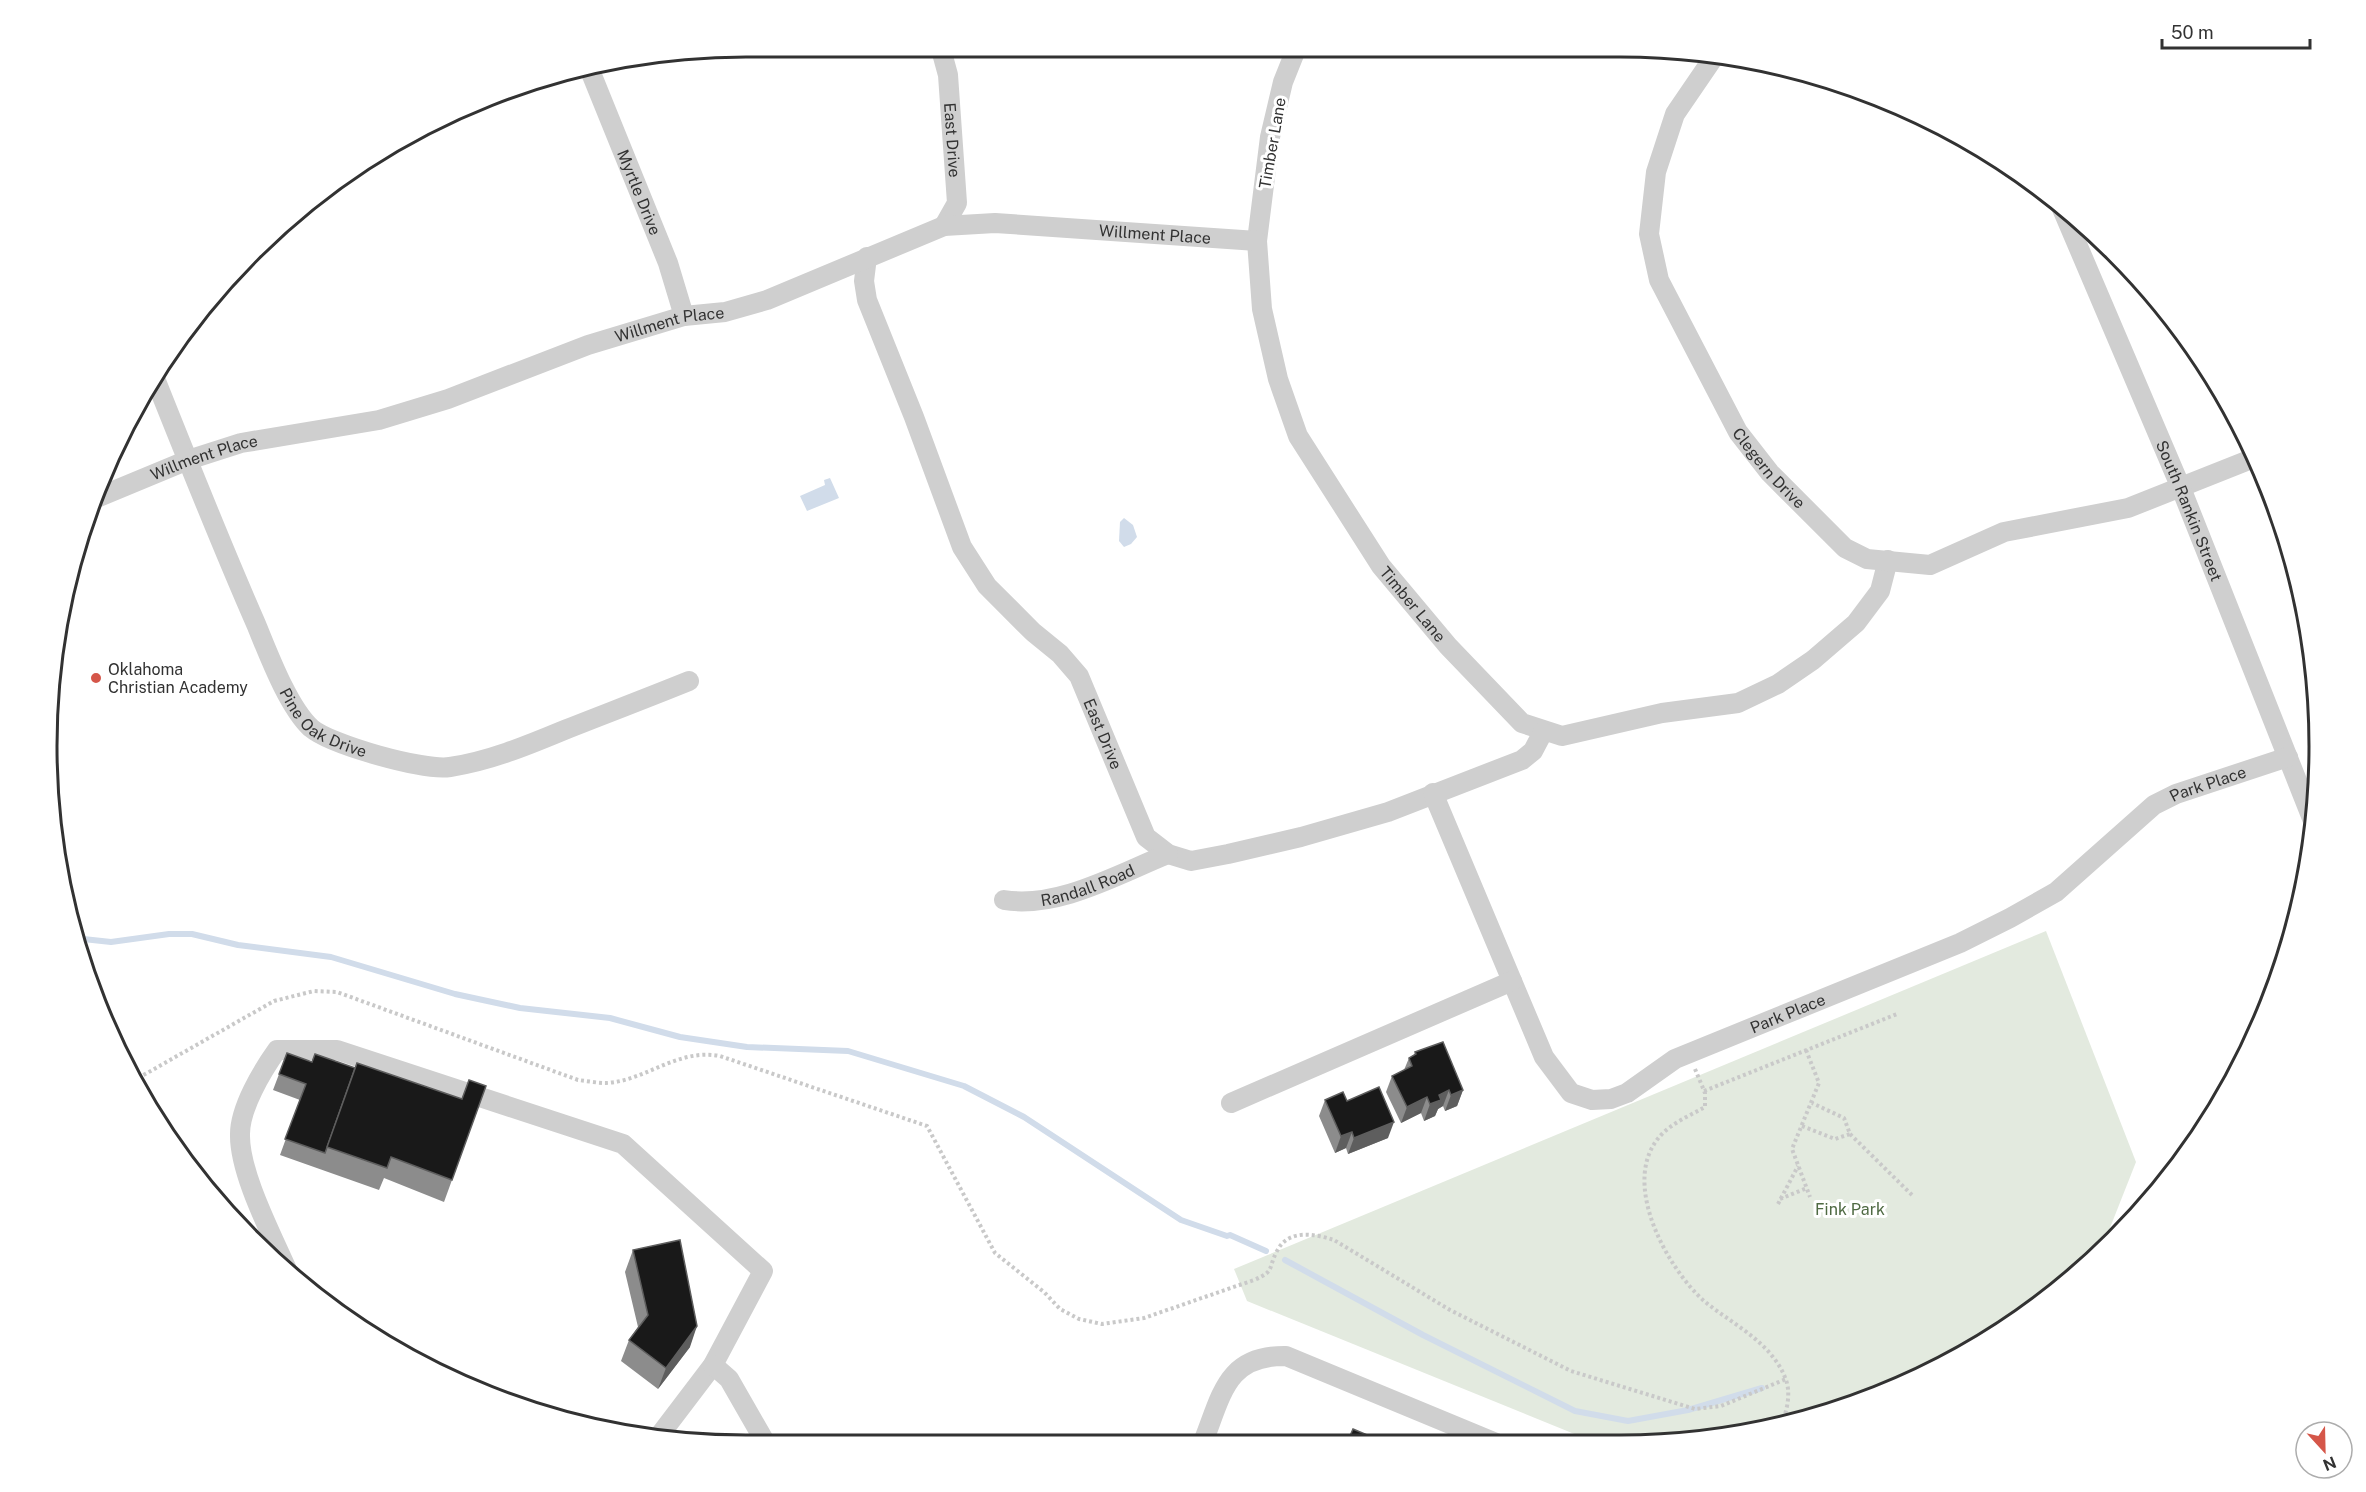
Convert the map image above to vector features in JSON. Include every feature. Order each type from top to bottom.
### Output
[{"type":"street","name":"East Drive","points":[[943,57],[948,75],[957,203],[944,226]]},
{"type":"street","name":"Timber Lane","points":[[1293,57],[1283,82],[1270,137],[1257,241],[1262,309],[1278,379],[1298,436],[1381,566],[1497,698],[1522,723],[1543,732],[1562,736],[1662,713],[1738,703],[1778,684],[1813,660],[1856,623],[1880,591],[1888,560]]},
{"type":"street","name":"Clegern Drive","points":[[1710,63],[1675,114],[1656,172],[1649,234],[1659,280],[1738,432],[1770,473],[1845,548],[1867,559],[1930,565],[2004,532],[2128,508],[2247,461]]},
{"type":"street","name":"Myrtle Drive","points":[[592,75],[668,263],[684,316]]},
{"type":"street","name":"Willment Place","points":[[105,495],[188,460],[241,443],[379,420],[448,399],[588,345],[684,316],[724,312],[767,300],[944,226],[995,223],[1257,241]]},
{"type":"street","name":"South Rankin Street","points":[[2068,223],[2181,488],[2288,757],[2308,792]]},
{"type":"street","name":"East Drive","points":[[867,257],[864,281],[867,300],[914,417],[962,547],[987,586],[1033,632],[1060,654],[1078,676],[1090,699],[1131,806],[1146,837],[1168,854],[1191,861],[1228,854],[1301,837],[1388,812],[1522,760],[1533,751],[1543,732]]},
{"type":"street","name":"Pine Oak Drive","points":[[158,386],[208,516],[288,695],[311,728],[338,742],[416,765],[447,767],[482,761],[519,748],[689,681]]},
{"type":"street","name":"Park Place","points":[[1433,794],[1544,1057],[1571,1093],[1592,1100],[1611,1099],[1627,1093],[1675,1059],[1970,938],[2056,892],[2154,805],[2176,794],[2288,757]]},
{"type":"street","name":"Randall Road","points":[[1004,900],[1026,903],[1056,899],[1168,854]]},
{"type":"street","points":[[1231,1103],[1512,981]]},
{"type":"street","points":[[280,1253],[243,1162],[239,1132],[261,1072],[277,1050],[338,1050],[623,1144],[763,1271],[712,1365],[664,1430]]},
{"type":"street","points":[[1206,1435],[1226,1384],[1244,1363],[1266,1356],[1286,1356],[1477,1435]]},
{"type":"street","points":[[712,1365],[729,1379],[761,1435]]},
{"type":"path","points":[[142,1076],[274,1001],[314,991],[337,992],[578,1080],[607,1083],[678,1058],[707,1053],[805,1083],[927,1126],[995,1253],[1044,1292],[1060,1309],[1079,1319],[1102,1324],[1143,1318],[1254,1280],[1264,1276],[1274,1266],[1276,1252],[1287,1241],[1302,1233],[1334,1240],[1450,1310],[1570,1371],[1695,1409],[1721,1406],[1786,1379]]},
{"type":"path","points":[[1704,1091],[1897,1014]]},
{"type":"path","points":[[1806,1050],[1819,1083],[1792,1149],[1810,1197]]},
{"type":"path","points":[[1689,1053],[1704,1091],[1705,1107],[1663,1133],[1654,1144],[1648,1161],[1645,1186],[1648,1205],[1660,1243],[1680,1274],[1706,1302],[1767,1352],[1786,1379],[1785,1415]]},
{"type":"path","points":[[1812,1103],[1844,1118],[1850,1134],[1912,1194]]},
{"type":"path","points":[[1802,1126],[1834,1139],[1850,1134]]},
{"type":"path","points":[[1798,1165],[1779,1201],[1807,1188]]},
{"type":"green space","name":"Fink Park","points":[[2046,931],[2136,1162],[2109,1231],[2074,1264],[2003,1319],[1925,1364],[1884,1383],[1798,1412],[1710,1429],[1665,1434],[1577,1435],[1247,1301],[1234,1269]]},
{"type":"water","points":[[830,478],[839,498],[807,511],[800,496],[825,485],[824,480]]},
{"type":"water","points":[[1124,518],[1133,525],[1137,537],[1131,544],[1124,547],[1119,541],[1120,522]]},
{"type":"building","points":[[1443,1042],[1463,1090],[1451,1095],[1449,1090],[1439,1095],[1441,1100],[1430,1104],[1427,1097],[1407,1107],[1392,1076],[1412,1066],[1409,1058],[1416,1054],[1415,1052]]},
{"type":"building","points":[[287,1053],[312,1062],[315,1054],[355,1068],[325,1153],[285,1139],[306,1084],[279,1074]]},
{"type":"building","points":[[357,1063],[462,1099],[469,1080],[486,1086],[452,1180],[391,1157],[387,1168],[327,1147]]},
{"type":"building","points":[[1379,1087],[1394,1122],[1354,1138],[1352,1132],[1341,1136],[1325,1100],[1343,1092],[1347,1101]]},
{"type":"building","points":[[680,1240],[697,1326],[666,1368],[629,1340],[648,1315],[633,1250]]},
{"type":"building","points":[[1353,1429],[1367,1435],[1350,1435]]},
{"type":"waterway","points":[[85,939],[111,942],[169,934],[192,934],[238,945],[331,957],[455,994],[520,1008],[610,1018],[680,1037],[747,1047],[848,1051],[964,1086],[1024,1117],[1181,1220],[1227,1236],[1230,1235],[1266,1251]]},
{"type":"waterway","points":[[1285,1260],[1423,1335],[1575,1411],[1628,1421],[1688,1410],[1762,1388]]},
{"type":"place","name":"Oklahoma Christian Academy","points":[[96,678]]}]
